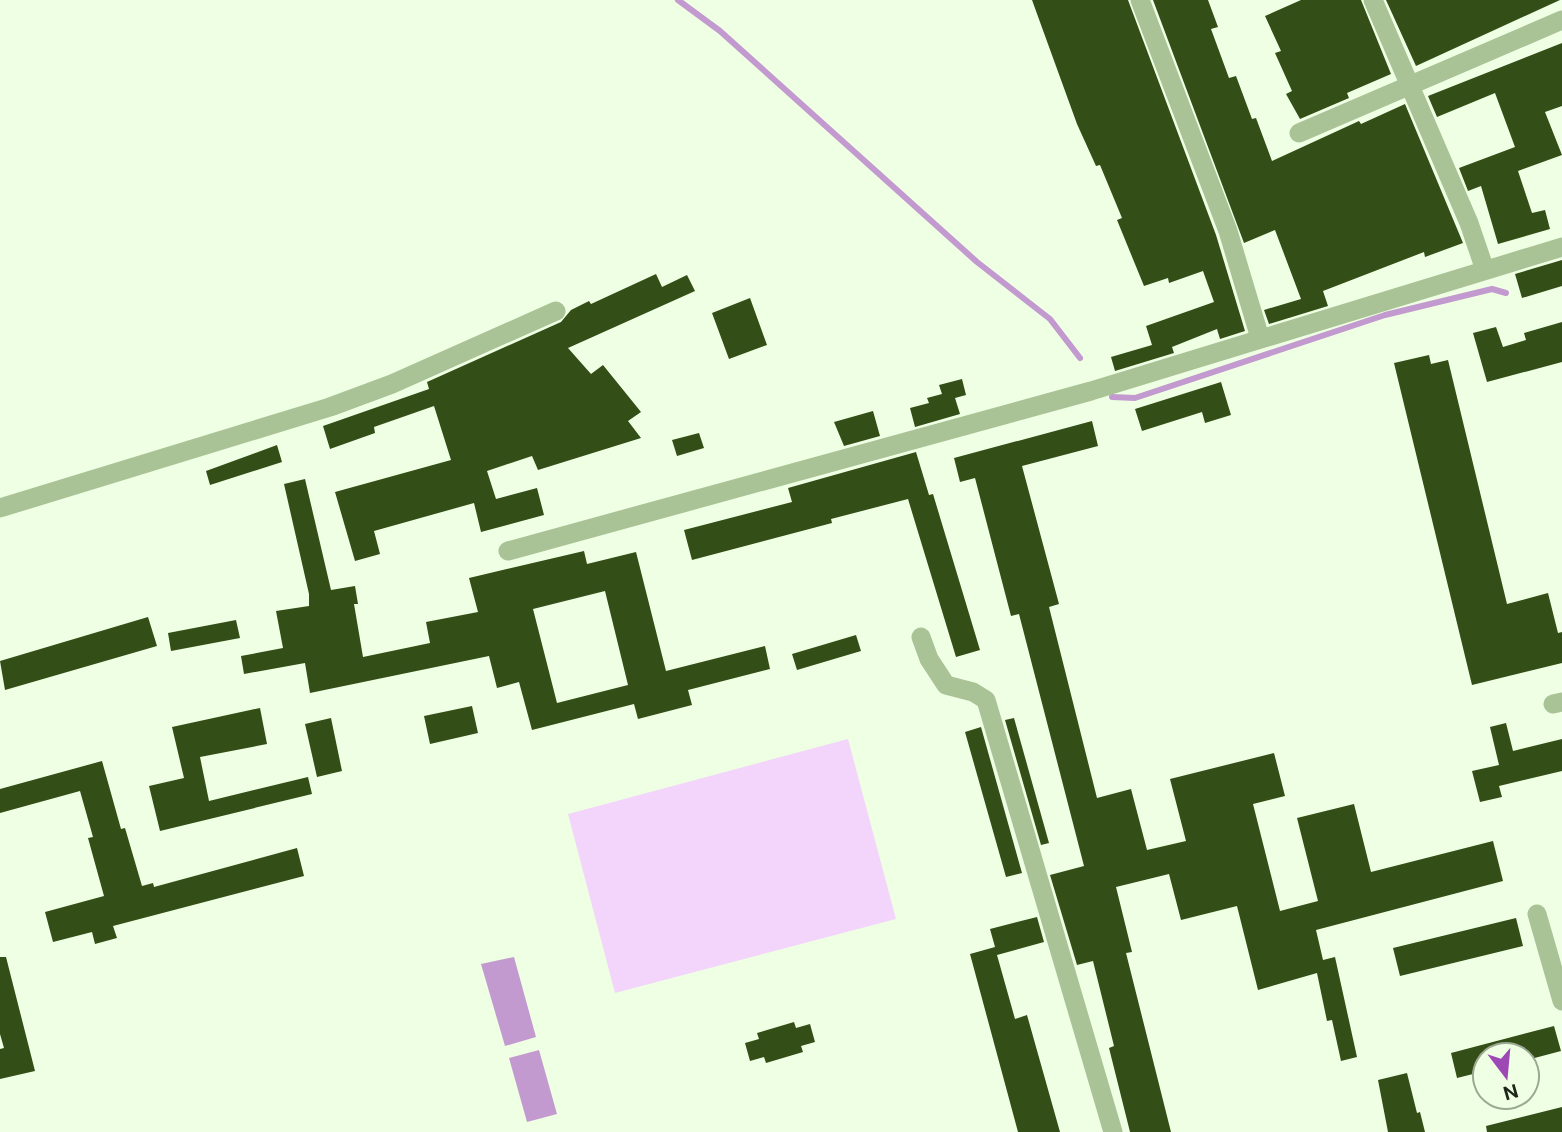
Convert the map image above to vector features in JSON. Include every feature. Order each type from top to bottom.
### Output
[{"type":"street","points":[[1140,0],[1228,231],[1260,338]]},
{"type":"street","points":[[1373,0],[1469,223],[1485,270]]},
{"type":"street","points":[[1299,133],[1562,20]]},
{"type":"street","points":[[508,551],[1091,391],[1562,247]]},
{"type":"street","points":[[0,508],[330,407],[392,384],[556,311]]},
{"type":"street","points":[[921,638],[929,659],[946,685],[973,692],[986,700],[1113,1132]]},
{"type":"street","points":[[1537,914],[1562,1001]]},
{"type":"shaded area","points":[[848,739],[896,919],[615,993],[568,814]]},
{"type":"shaded area","points":[[514,957],[536,1037],[505,1046],[481,964]]},
{"type":"shaded area","points":[[539,1050],[557,1114],[527,1122],[509,1058]]},
{"type":"building","points":[[1032,0],[1128,0],[1216,235],[1245,331],[1220,339],[1217,329],[1172,347],[1174,353],[1115,371],[1111,357],[1152,345],[1146,326],[1214,302],[1203,271],[1169,283],[1168,278],[1144,286],[1117,220],[1122,218],[1100,165],[1096,166],[1077,124]]},
{"type":"building","points":[[1153,0],[1208,0],[1218,27],[1211,29],[1229,78],[1236,76],[1272,161],[1359,121],[1361,124],[1405,104],[1463,243],[1425,257],[1424,252],[1323,291],[1328,306],[1269,324],[1264,310],[1301,299],[1275,230],[1244,243]]},
{"type":"building","points":[[1301,0],[1361,0],[1391,74],[1347,93],[1349,98],[1300,119],[1286,94],[1292,91],[1275,53],[1281,51],[1265,16]]},
{"type":"building","points":[[1386,0],[1560,0],[1416,66]]},
{"type":"building","points":[[1562,43],[1562,106],[1545,112],[1562,155],[1518,171],[1532,213],[1545,210],[1550,229],[1498,244],[1481,186],[1468,191],[1459,168],[1515,147],[1495,93],[1437,117],[1428,96]]},
{"type":"building","points":[[1562,260],[1562,286],[1522,298],[1515,274]]},
{"type":"building","points":[[656,274],[662,287],[687,275],[695,291],[568,348],[591,374],[603,365],[641,412],[628,421],[641,438],[538,470],[532,456],[487,471],[496,499],[537,488],[544,515],[481,532],[474,503],[374,531],[380,554],[355,561],[335,492],[451,460],[434,406],[374,427],[375,433],[330,449],[323,426],[429,389],[427,382],[561,322],[571,310],[589,301],[591,304]]},
{"type":"building","points":[[750,298],[767,345],[729,359],[712,313]]},
{"type":"building","points":[[1562,322],[1562,362],[1487,382],[1473,333],[1496,327],[1503,347],[1526,340],[1524,333]]},
{"type":"building","points":[[1429,355],[1431,364],[1448,360],[1507,604],[1548,593],[1558,633],[1562,632],[1562,663],[1472,685],[1394,363]]},
{"type":"building","points":[[962,379],[966,395],[955,398],[960,414],[915,427],[910,408],[929,403],[927,398],[942,394],[939,385]]},
{"type":"building","points":[[1221,382],[1231,415],[1205,423],[1202,412],[1142,431],[1135,409]]},
{"type":"building","points":[[873,411],[880,436],[844,446],[834,422]]},
{"type":"building","points":[[1092,421],[1098,446],[1022,466],[1059,604],[1049,607],[1097,798],[1131,789],[1147,850],[1186,841],[1170,779],[1274,753],[1285,796],[1253,804],[1280,911],[1318,901],[1297,818],[1354,804],[1371,872],[1493,841],[1503,881],[1316,930],[1323,960],[1335,957],[1357,1057],[1341,1061],[1332,1020],[1327,1021],[1317,973],[1258,990],[1237,906],[1181,920],[1169,874],[1116,887],[1132,952],[1126,953],[1171,1132],[1130,1132],[1109,1048],[1114,1046],[1093,961],[1077,965],[1050,875],[1084,866],[1019,614],[1011,616],[975,478],[960,482],[954,458]]},
{"type":"building","points":[[699,433],[704,448],[677,456],[672,440]]},
{"type":"building","points":[[277,445],[282,462],[210,485],[206,471]]},
{"type":"building","points":[[916,452],[929,495],[933,494],[980,650],[956,657],[908,499],[831,519],[832,523],[692,560],[684,530],[792,502],[788,488]]},
{"type":"building","points":[[305,479],[331,590],[355,586],[358,604],[354,604],[363,657],[430,643],[426,622],[478,612],[469,578],[584,551],[587,564],[636,552],[666,671],[765,646],[770,669],[688,690],[692,705],[638,719],[634,704],[532,730],[519,682],[497,688],[489,656],[310,693],[305,663],[244,674],[241,656],[283,648],[276,611],[309,606],[309,594],[284,484]],"holes":[[[605,591],[628,685],[557,703],[533,609]]]},
{"type":"building","points":[[148,617],[157,646],[5,690],[0,661]]},
{"type":"building","points":[[236,620],[240,638],[171,651],[168,633]]},
{"type":"building","points":[[856,635],[861,651],[797,670],[792,654]]},
{"type":"building","points":[[472,706],[478,733],[430,744],[424,716]]},
{"type":"building","points":[[260,708],[267,744],[200,757],[209,801],[308,777],[312,794],[160,831],[149,786],[184,778],[172,727]]},
{"type":"building","points":[[331,718],[342,771],[317,777],[305,724]]},
{"type":"building","points":[[1014,718],[1049,843],[1041,845],[1005,720]]},
{"type":"building","points":[[1506,723],[1513,751],[1562,739],[1562,771],[1499,786],[1502,797],[1480,802],[1472,771],[1499,765],[1490,727]]},
{"type":"building","points":[[981,727],[1022,873],[1006,877],[965,732]]},
{"type":"building","points":[[102,761],[121,829],[125,828],[142,886],[153,883],[154,887],[297,848],[304,876],[113,926],[117,938],[95,944],[92,932],[53,942],[45,912],[104,896],[88,838],[93,837],[80,791],[0,813],[0,789]]},
{"type":"building","points":[[1037,917],[1044,942],[997,955],[1015,1019],[1027,1015],[1060,1132],[1018,1132],[970,954],[995,947],[990,929]]},
{"type":"building","points":[[1516,918],[1523,946],[1400,976],[1393,948]]},
{"type":"building","points":[[0,957],[6,957],[35,1071],[0,1079],[0,1049],[4,1048],[0,1034]]},
{"type":"building","points":[[794,1022],[796,1028],[810,1024],[815,1042],[801,1046],[803,1052],[766,1063],[764,1057],[750,1061],[745,1043],[759,1039],[757,1033]]},
{"type":"building","points":[[1554,1026],[1561,1051],[1541,1056],[1541,1041],[1497,1041]]},
{"type":"building","points":[[1471,1048],[1471,1074],[1457,1078],[1451,1053]]},
{"type":"building","points":[[1407,1073],[1417,1113],[1420,1112],[1425,1132],[1388,1132],[1378,1080]]},
{"type":"building","points":[[1562,1107],[1562,1132],[1487,1132],[1486,1126]]},
{"type":"waterway","points":[[678,0],[720,31],[977,262],[1050,319],[1080,358]]},
{"type":"waterway","points":[[1112,397],[1135,398],[1385,315],[1492,289],[1506,293]]}]
